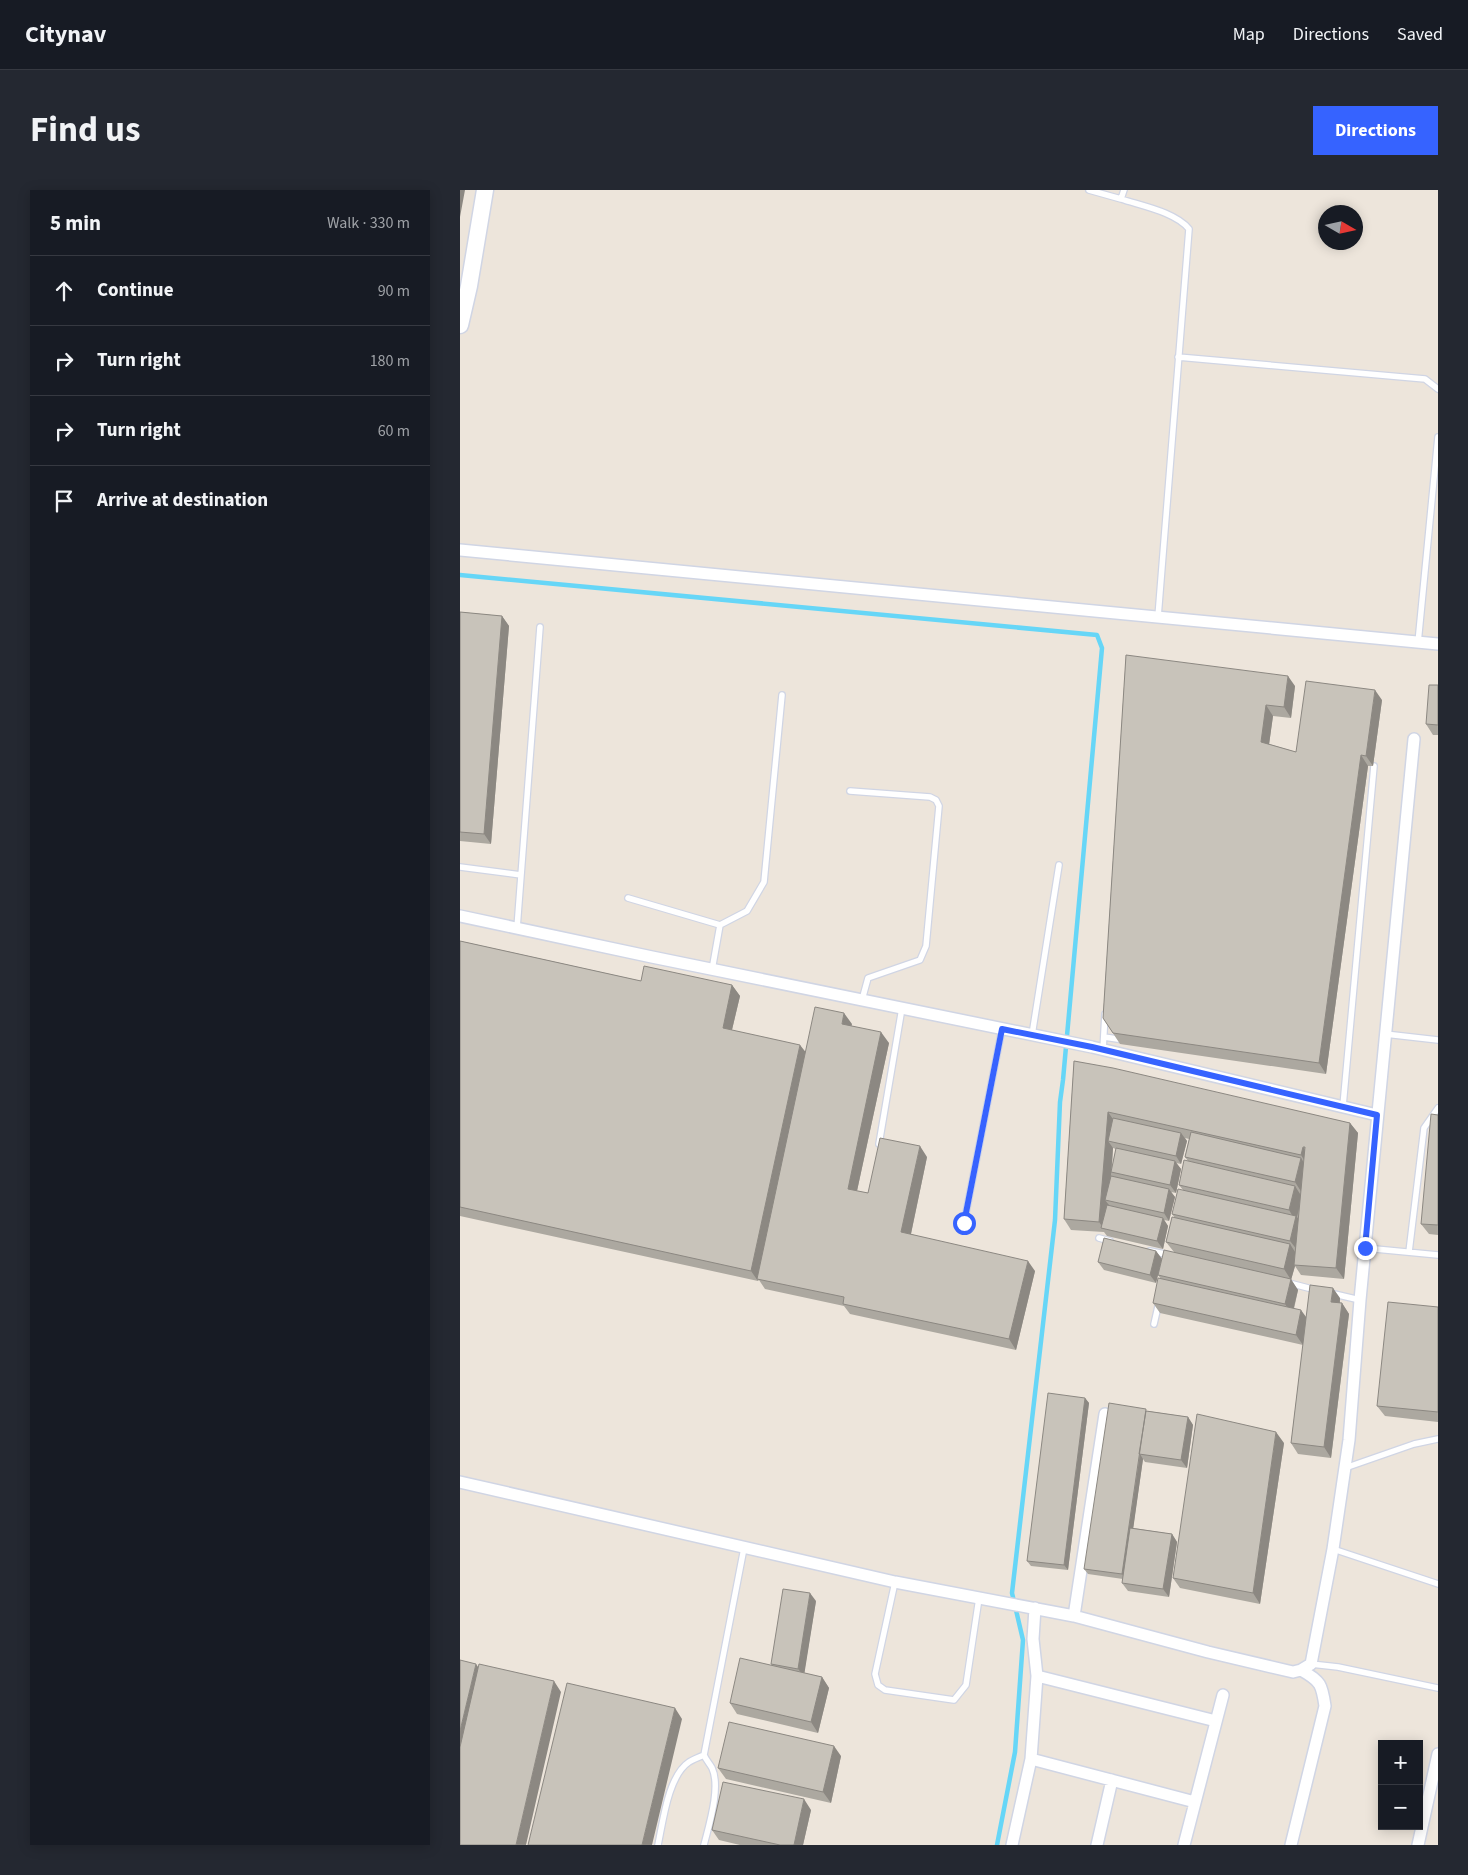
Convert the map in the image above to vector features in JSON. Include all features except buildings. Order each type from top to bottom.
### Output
[{"type":"street","points":[[460,325],[470,286],[485,190]]},
{"type":"street","points":[[460,550],[1438,644]]},
{"type":"street","points":[[1306,1667],[1333,1549],[1349,1440],[1377,1115],[1414,739]]},
{"type":"street","points":[[460,916],[712,970],[1098,1048],[1377,1115]]},
{"type":"street","points":[[1074,1616],[1105,1414]]},
{"type":"street","points":[[460,1482],[895,1582],[1074,1616],[1208,1652],[1293,1672],[1306,1667]]},
{"type":"street","points":[[1012,1845],[1031,1759],[1037,1676],[1031,1608]]},
{"type":"street","points":[[1291,1845],[1325,1706],[1323,1689],[1306,1667]]},
{"type":"street","points":[[1037,1676],[1216,1722]]},
{"type":"street","points":[[1184,1845],[1223,1695]]},
{"type":"street","points":[[1418,1845],[1435,1786],[1438,1754]]},
{"type":"street","points":[[1031,1759],[1195,1802]]},
{"type":"street","points":[[1097,1845],[1112,1780]]},
{"type":"lane","points":[[1089,190],[1181,220],[1189,229],[1158,618]]},
{"type":"lane","points":[[1121,199],[1124,190]]},
{"type":"lane","points":[[1178,357],[1425,379],[1438,389]]},
{"type":"lane","points":[[1418,643],[1438,437]]},
{"type":"lane","points":[[517,928],[540,627]]},
{"type":"lane","points":[[628,898],[720,925],[747,911],[764,882],[782,695]]},
{"type":"lane","points":[[1343,1106],[1374,766]]},
{"type":"lane","points":[[850,791],[930,797],[936,800],[939,806],[926,946],[920,960],[868,978],[862,1000]]},
{"type":"lane","points":[[1036,1036],[1059,865]]},
{"type":"lane","points":[[460,867],[521,875]]},
{"type":"lane","points":[[712,970],[720,925]]},
{"type":"lane","points":[[877,1155],[902,1008]]},
{"type":"lane","points":[[1098,1048],[1104,1037],[1106,1008]]},
{"type":"lane","points":[[964,1223],[1002,1029]]},
{"type":"lane","points":[[1385,1034],[1438,1040]]},
{"type":"lane","points":[[1104,1037],[1132,1041]]},
{"type":"lane","points":[[1410,1252],[1424,1128],[1438,1108]]},
{"type":"lane","points":[[1099,1238],[1117,1243]]},
{"type":"lane","points":[[1167,1264],[1171,1245]]},
{"type":"lane","points":[[1365,1248],[1438,1255]]},
{"type":"lane","points":[[1143,1249],[1179,1257]]},
{"type":"lane","points":[[1284,1282],[1360,1300]]},
{"type":"lane","points":[[1154,1324],[1160,1298]]},
{"type":"lane","points":[[1345,1468],[1414,1444],[1438,1439]]},
{"type":"lane","points":[[704,1845],[712,1814],[715,1787],[713,1770],[704,1755],[744,1548]]},
{"type":"lane","points":[[1333,1549],[1438,1584]]},
{"type":"lane","points":[[895,1582],[875,1674],[878,1685],[885,1690],[954,1700],[966,1685],[979,1598]]},
{"type":"lane","points":[[1306,1667],[1338,1667],[1438,1688]]},
{"type":"lane","points":[[658,1845],[672,1785],[688,1762],[704,1755]]},
{"type":"waterway","points":[[460,575],[1097,635],[1102,648],[1060,1102],[1055,1220],[1012,1593],[1023,1640],[1015,1752],[997,1845]]},
{"type":"route","points":[[964,1223],[1002,1029],[1092,1047],[1377,1115],[1365,1248]]}]
